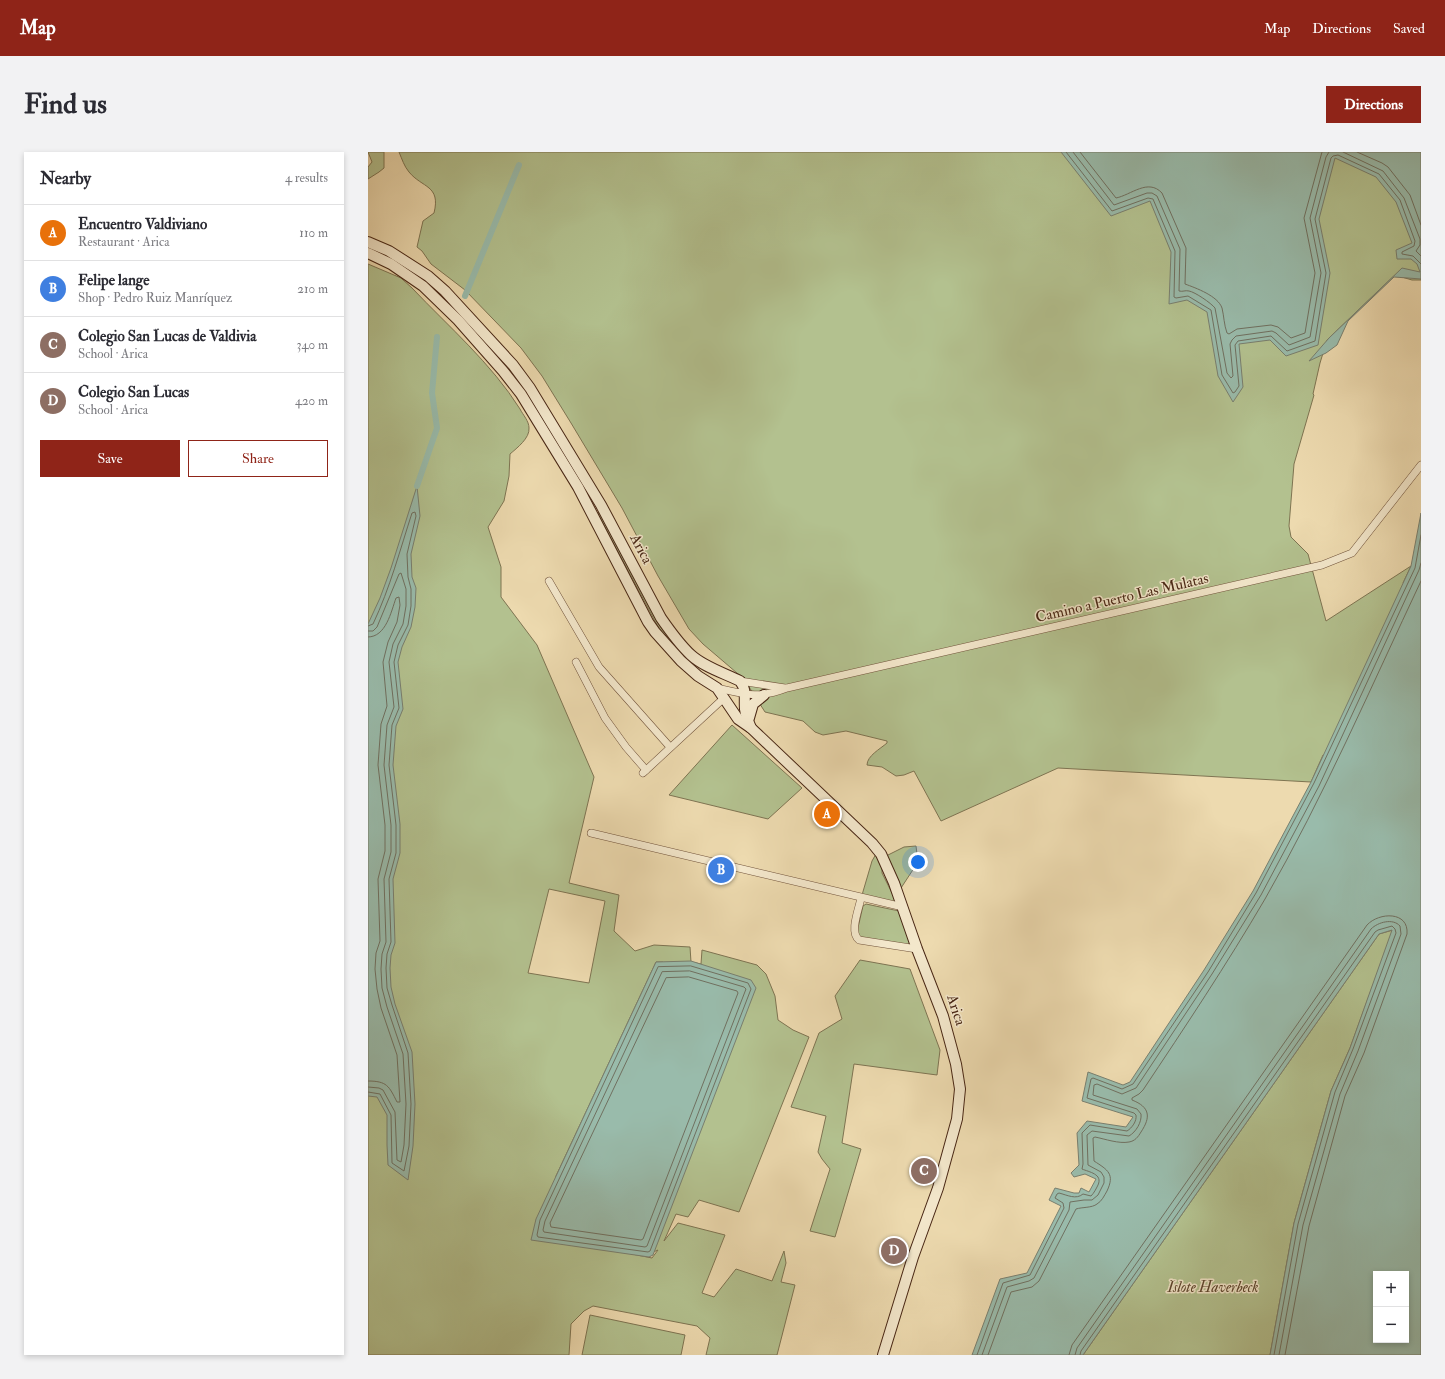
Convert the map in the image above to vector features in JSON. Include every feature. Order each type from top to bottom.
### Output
[{"type":"main road","name":"Arica","points":[[368,242],[389,251],[428,276],[445,291],[513,365],[530,388],[601,505],[661,618],[670,632],[691,655],[701,662],[740,681]]},
{"type":"main road","name":"Arica","points":[[368,253],[391,264],[422,286],[449,310],[503,371],[521,394],[578,487],[648,622],[655,632],[680,661],[698,676],[717,688],[738,719],[750,725],[872,843],[881,854],[894,883],[917,949],[943,1016],[956,1064],[960,1089],[956,1119],[938,1188],[914,1257],[883,1355]]},
{"type":"main road","points":[[740,681],[745,689],[745,709],[750,725]]},
{"type":"main road","points":[[750,725],[750,714],[753,704],[764,695]]},
{"type":"street","name":"Camino a Puerto Las Mulatas","points":[[717,688],[745,694],[764,695],[787,688],[1322,565],[1352,553],[1421,465]]},
{"type":"street","points":[[549,581],[599,667],[670,747]]},
{"type":"street","points":[[576,662],[605,718],[645,772],[724,698]]},
{"type":"street","name":"Camino a Puerto Las Mulatas","points":[[740,681],[787,688]]},
{"type":"street","points":[[591,833],[903,907]]},
{"type":"street","points":[[861,898],[854,930],[856,938],[859,940],[917,949]]},
{"type":"green space","points":[[368,152],[384,152],[384,168],[368,179],[368,167],[372,162]]},
{"type":"green space","points":[[399,152],[1421,152],[1421,280],[1412,280],[1395,275],[1327,340],[1320,363],[1314,395],[1294,464],[1289,526],[1291,537],[1308,554],[1326,621],[1411,566],[1403,583],[1417,581],[1415,608],[1394,653],[1350,723],[1338,748],[1329,755],[1323,755],[1311,782],[1058,768],[941,821],[914,771],[896,776],[882,767],[867,765],[871,756],[887,743],[887,741],[846,731],[823,735],[815,732],[803,721],[765,712],[744,679],[703,644],[689,629],[658,576],[622,508],[542,376],[521,348],[465,290],[431,264],[422,251],[417,247],[423,221],[434,213],[435,197],[429,188],[409,172],[404,165]]},
{"type":"green space","points":[[368,264],[401,278],[412,288],[496,376],[509,392],[528,423],[529,432],[522,442],[510,454],[509,476],[504,501],[488,527],[501,567],[501,597],[537,645],[594,777],[569,883],[619,895],[614,931],[635,951],[654,945],[690,947],[691,962],[701,964],[702,950],[757,965],[766,974],[775,996],[778,1020],[793,1030],[809,1037],[739,1212],[699,1200],[688,1217],[676,1214],[664,1241],[678,1223],[725,1235],[702,1293],[714,1297],[736,1269],[772,1281],[784,1251],[786,1263],[781,1282],[795,1285],[777,1355],[706,1355],[710,1338],[697,1326],[593,1306],[584,1311],[571,1324],[569,1355],[368,1355]],"holes":[[[549,889],[605,901],[589,983],[528,973]],[[656,962],[663,962],[556,1177]],[[612,1250],[651,1253],[658,1250],[652,1258]]]},
{"type":"green space","points":[[599,512],[682,651],[680,654],[669,643],[656,623],[598,514]]},
{"type":"green space","points":[[732,725],[802,788],[768,819],[669,795]]},
{"type":"green space","points":[[916,846],[918,862],[901,888],[886,857],[904,847]]},
{"type":"green space","points":[[876,854],[882,867],[882,873],[895,899],[892,903],[862,895],[872,861]]},
{"type":"green space","points":[[866,904],[899,911],[910,943],[907,945],[860,937],[857,932],[863,906]]},
{"type":"green space","name":"Islote Haverbeck","points":[[1393,930],[1350,1048],[1331,1091],[1294,1223],[1270,1355],[1083,1355],[1379,934]]},
{"type":"green space","points":[[860,960],[910,969],[940,1050],[937,1075],[854,1064],[842,1143],[861,1149],[835,1237],[810,1231],[830,1169],[818,1152],[826,1116],[791,1107],[819,1033],[842,1019],[835,996]]},
{"type":"green space","points":[[590,1315],[685,1335],[681,1355],[582,1355]]},
{"type":"water","points":[[1061,152],[1421,152],[1421,279],[1394,277],[1348,321],[1337,345],[1326,353],[1309,361],[1329,338],[1402,268],[1420,272],[1417,264],[1411,259],[1397,259],[1396,250],[1412,243],[1396,202],[1376,177],[1335,158],[1319,219],[1330,273],[1318,345],[1286,356],[1270,340],[1239,344],[1243,387],[1233,402],[1218,376],[1207,312],[1187,300],[1169,304],[1171,252],[1150,201],[1111,216]]},
{"type":"water","points":[[417,486],[420,516],[411,554],[412,577],[416,588],[415,607],[411,627],[402,647],[398,662],[403,709],[396,726],[393,765],[400,824],[400,853],[393,879],[395,943],[391,955],[390,968],[391,987],[395,1004],[412,1052],[415,1104],[413,1146],[408,1180],[388,1165],[387,1115],[377,1097],[368,1096],[368,624],[380,598],[391,568]]},
{"type":"water","points":[[1421,513],[1421,1355],[1270,1355],[1294,1223],[1331,1091],[1350,1048],[1392,930],[1379,934],[1083,1355],[972,1355],[1000,1279],[1027,1273],[1061,1206],[1049,1200],[1055,1188],[1079,1193],[1081,1188],[1089,1192],[1096,1179],[1085,1174],[1074,1177],[1071,1173],[1079,1165],[1077,1133],[1087,1121],[1126,1127],[1133,1117],[1082,1101],[1088,1072],[1123,1085],[1130,1082],[1204,970],[1253,891],[1311,782],[1411,566]]},
{"type":"water","points":[[691,961],[751,980],[756,988],[653,1255],[649,1257],[531,1240],[536,1219],[656,962]]},
{"type":"waterway","points":[[465,296],[519,165]]},
{"type":"waterway","points":[[417,486],[437,428],[432,393],[437,337]]},
{"type":"place","name":"Encuentro Valdiviano","points":[[827,814]]},
{"type":"place","name":"Felipe lange","points":[[721,870]]},
{"type":"place","name":"Colegio San Lucas de Valdivia","points":[[924,1171]]},
{"type":"place","name":"Colegio San Lucas","points":[[894,1251]]}]
